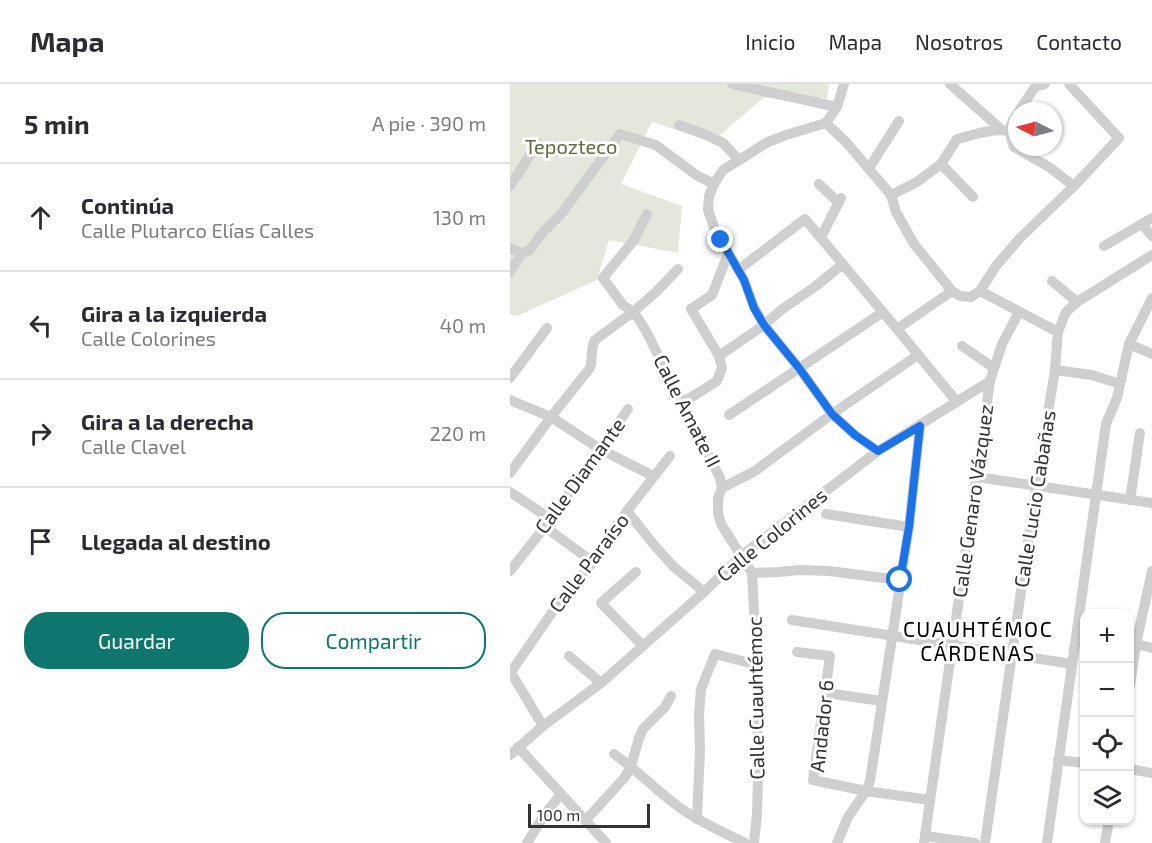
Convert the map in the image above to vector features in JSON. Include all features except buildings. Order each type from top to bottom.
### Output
[{"type":"street","points":[[732,84],[837,107]]},
{"type":"street","points":[[844,84],[837,107],[826,123],[768,142],[723,170],[709,196],[708,210],[714,227],[738,270],[764,325],[832,414],[855,435],[878,451]]},
{"type":"street","points":[[950,84],[1006,130],[1014,147],[1049,167],[1074,186]]},
{"type":"street","points":[[826,123],[846,142],[891,195],[896,212],[914,244],[952,291],[960,296],[971,297],[980,291],[996,266],[1020,238],[1119,138],[1069,84]]},
{"type":"street","points":[[1026,102],[1038,85]]},
{"type":"street","points":[[869,168],[899,120]]},
{"type":"street","points":[[679,125],[723,143],[739,160]]},
{"type":"street","points":[[891,195],[917,182],[941,164],[957,139],[1006,130],[1008,127]]},
{"type":"street","points":[[510,248],[522,253],[529,251],[543,232],[562,213],[620,134],[656,145],[696,175],[714,184]]},
{"type":"street","points":[[510,186],[538,143]]},
{"type":"street","points":[[941,164],[973,197]]},
{"type":"street","points":[[819,184],[840,201],[821,237]]},
{"type":"street","name":"Calle Amate II","points":[[647,214],[634,240],[603,278],[623,304],[633,312],[646,331],[720,478],[722,488],[718,498],[718,513],[741,556]]},
{"type":"street","points":[[1104,246],[1152,218]]},
{"type":"street","points":[[738,270],[805,219],[957,402]]},
{"type":"street","points":[[1142,224],[1152,236]]},
{"type":"street","points":[[510,272],[522,253]]},
{"type":"street","points":[[682,403],[717,381],[722,368],[719,356],[691,309],[712,295],[728,254]]},
{"type":"street","points":[[980,291],[1058,332],[1066,312],[1077,302],[1152,255]]},
{"type":"street","points":[[719,356],[764,325],[843,264]]},
{"type":"street","points":[[510,473],[590,368],[592,345],[595,340],[633,312],[678,269]]},
{"type":"street","points":[[1052,281],[1077,302]]},
{"type":"street","points":[[897,329],[952,291]]},
{"type":"street","points":[[1047,843],[1106,424],[1117,398],[1129,344],[1152,298]]},
{"type":"street","points":[[729,415],[883,312]]},
{"type":"street","points":[[990,381],[1002,344],[1019,312]]},
{"type":"street","points":[[510,378],[547,328]]},
{"type":"street","name":"Calle Lucio Cabañas","points":[[985,843],[1036,486],[1055,370],[1058,332]]},
{"type":"street","points":[[1129,344],[1152,354]]},
{"type":"street","points":[[962,346],[994,368]]},
{"type":"street","points":[[722,488],[755,471],[918,355]]},
{"type":"street","points":[[1055,370],[1092,375],[1120,384]]},
{"type":"street","name":"Calle Colorines","points":[[514,751],[543,726],[601,683],[704,592],[741,556],[878,451],[990,381]]},
{"type":"street","name":"Calle Genaro Vázquez","points":[[925,839],[990,381]]},
{"type":"street","points":[[510,400],[551,417],[600,449],[653,476]]},
{"type":"street","name":"Calle Diamante","points":[[512,565],[548,523],[628,409]]},
{"type":"street","points":[[837,843],[848,817],[866,791],[873,769],[909,527],[920,426]]},
{"type":"street","points":[[1130,500],[1140,434]]},
{"type":"street","name":"Calle Paraíso","points":[[510,671],[562,598],[592,562],[627,511],[670,456]]},
{"type":"street","points":[[977,477],[1152,503]]},
{"type":"street","points":[[510,492],[592,562]]},
{"type":"street","points":[[627,511],[674,567],[704,592]]},
{"type":"street","points":[[826,514],[909,527]]},
{"type":"street","name":"Calle Cuauhtémoc","points":[[741,556],[752,573],[757,665],[758,796],[754,843]]},
{"type":"street","points":[[752,573],[829,571],[900,580]]},
{"type":"street","points":[[1133,663],[1152,571]]},
{"type":"street","points":[[636,572],[601,603],[643,646]]},
{"type":"street","points":[[792,621],[1072,664]]},
{"type":"street","points":[[1136,644],[1152,648]]},
{"type":"street","name":"Andador 6","points":[[797,652],[830,656],[813,780],[866,791]]},
{"type":"street","points":[[697,819],[701,689],[715,654],[757,665]]},
{"type":"street","points":[[569,656],[601,683]]},
{"type":"street","points":[[510,671],[543,726]]},
{"type":"street","points":[[826,693],[882,701]]},
{"type":"street","points":[[586,820],[625,777],[644,729],[665,707],[671,696]]},
{"type":"street","points":[[514,751],[561,794],[606,843]]},
{"type":"street","points":[[614,754],[679,807],[697,819],[745,843]]},
{"type":"street","points":[[1058,760],[1080,763]]},
{"type":"street","points":[[1134,769],[1152,772]]},
{"type":"street","points":[[866,791],[930,800]]},
{"type":"street","points":[[527,843],[544,814],[561,794]]},
{"type":"street","points":[[1105,843],[1108,825]]},
{"type":"street","points":[[925,839],[975,843]]},
{"type":"green space","name":"Tepozteco","points":[[510,84],[829,84],[827,98],[763,98],[712,142],[652,122],[621,184],[682,206],[678,253],[609,240],[597,280],[517,316],[510,314]]},
{"type":"district","name":"CUAUHTÉMOC CÁRDENAS","points":[[978,642]]},
{"type":"route","points":[[721,240],[744,280],[754,308],[764,325],[832,414],[855,435],[878,451],[920,426],[909,527],[900,580]]}]
